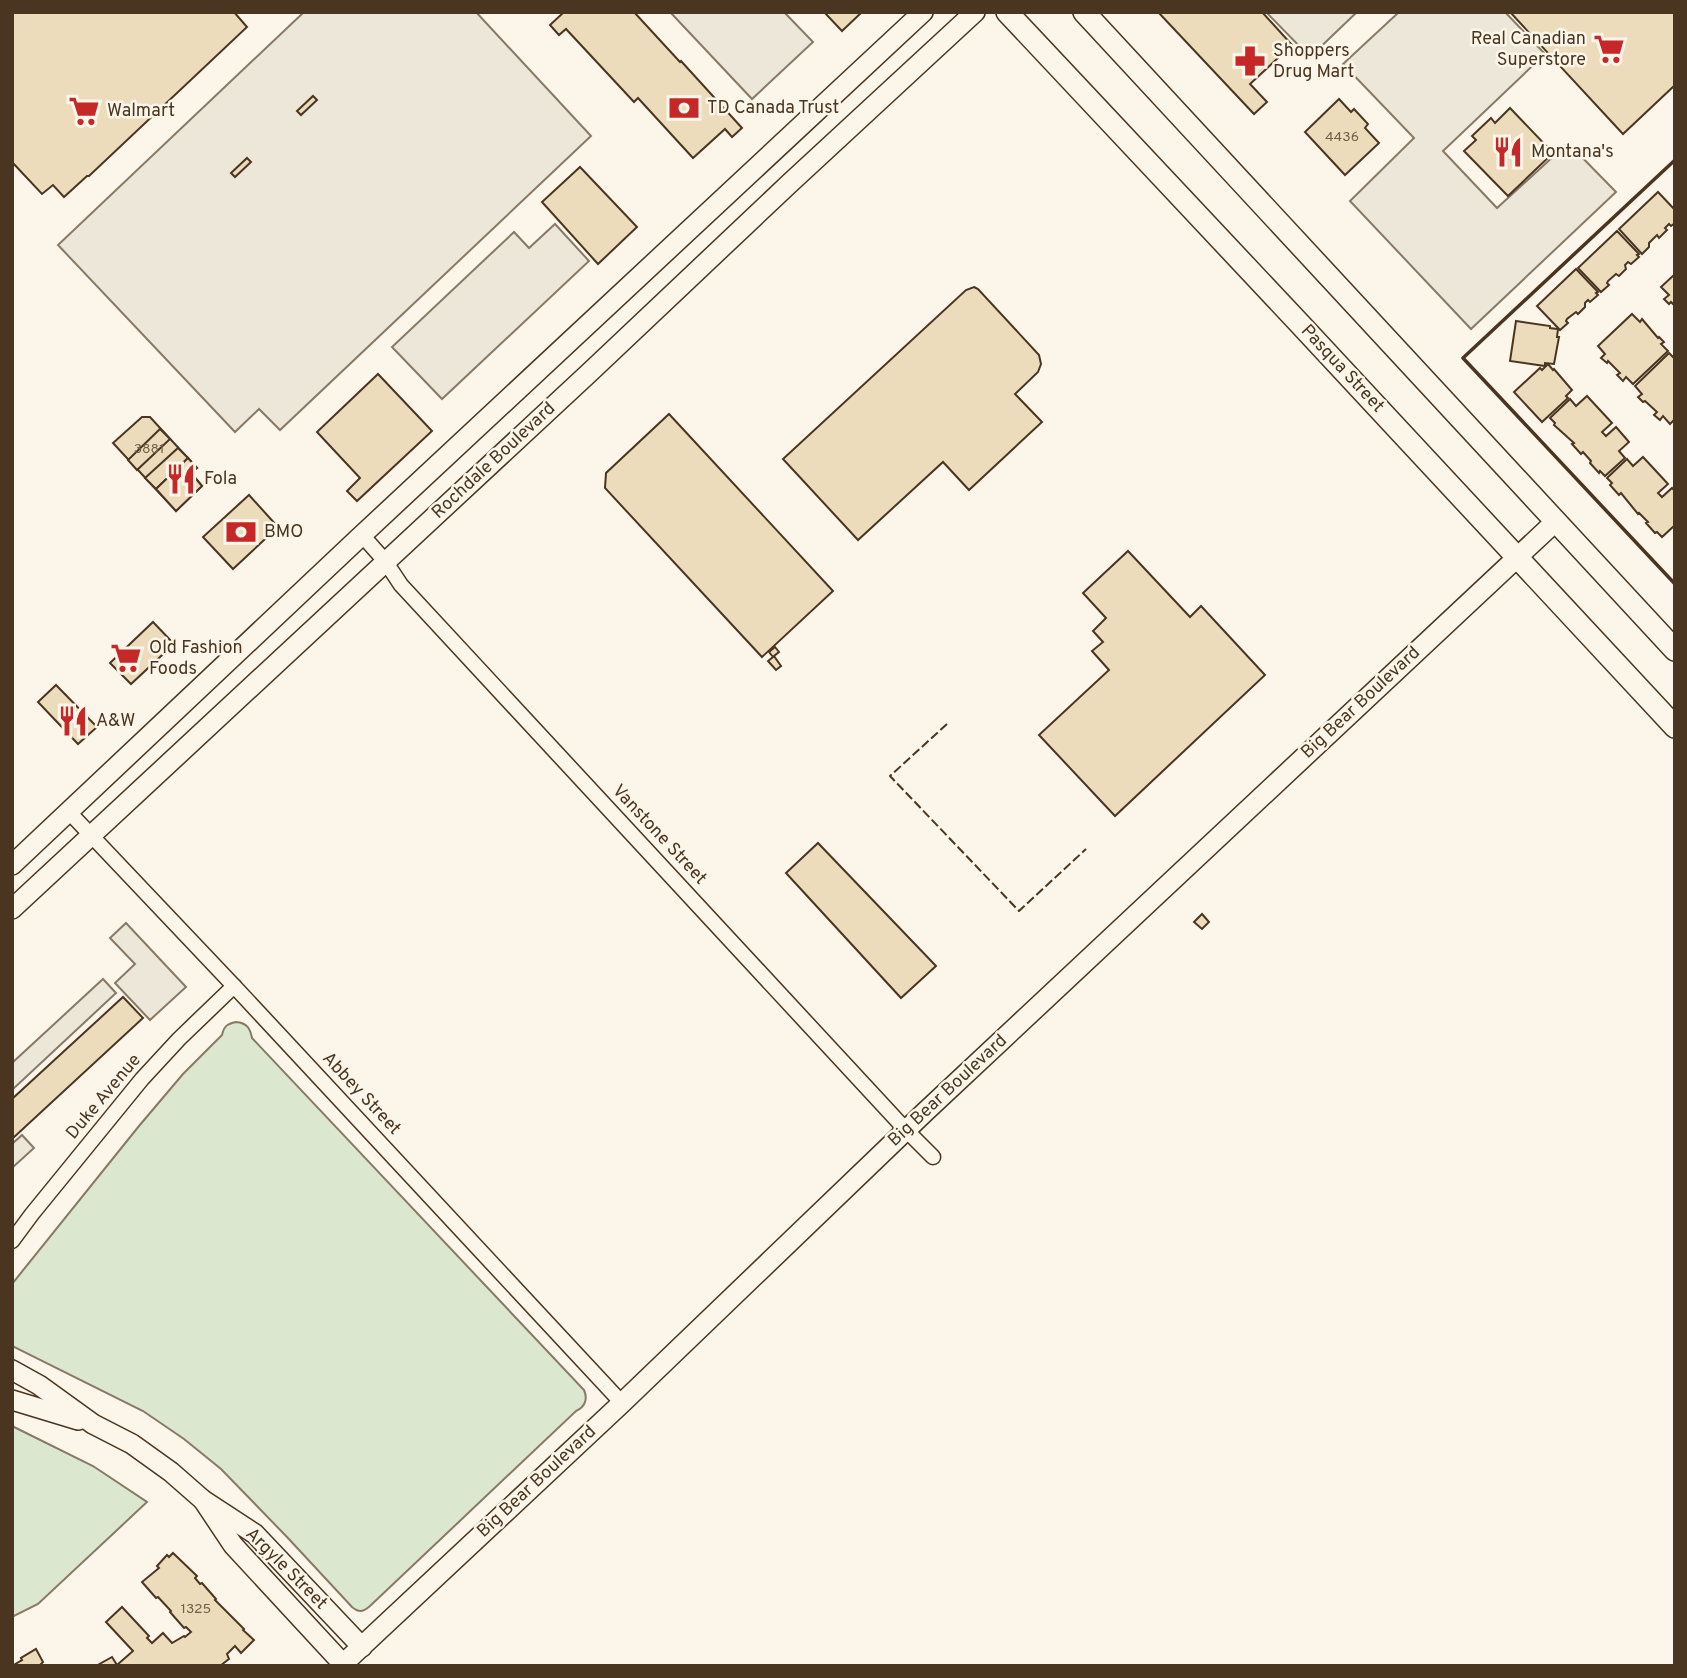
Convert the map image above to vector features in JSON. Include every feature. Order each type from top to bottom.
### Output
[{"type":"main road","name":"Pasqua Street","points":[[1007,12],[1675,727]]},
{"type":"main road","points":[[1084,12],[1675,650]]},
{"type":"street","name":"Rochdale Boulevard","points":[[12,865],[923,12]]},
{"type":"street","name":"Rochdale Boulevard","points":[[12,909],[975,12]]},
{"type":"street","name":"Big Bear Boulevard","points":[[344,1664],[906,1130],[1555,522]]},
{"type":"street","name":"Vanstone Street","points":[[362,535],[386,561],[401,585],[933,1157]]},
{"type":"street","name":"Abbey Street","points":[[69,812],[622,1402]]},
{"type":"street","name":"Duke Avenue","points":[[12,1241],[142,1079],[179,1038],[234,986]]},
{"type":"street","name":"Argyle Street","points":[[12,1370],[39,1385],[93,1424],[132,1444],[172,1472],[203,1500],[255,1534],[362,1647]]},
{"type":"street","name":"Argyle Street","points":[[12,1400],[93,1424]]},
{"type":"street","name":"Argyle Street","points":[[203,1500],[233,1545],[344,1664]]},
{"type":"green space","points":[[236,1022],[247,1027],[252,1038],[585,1393],[586,1400],[582,1407],[370,1606],[361,1611],[352,1607],[221,1469],[184,1439],[143,1411],[12,1346],[12,1284],[183,1074],[222,1035],[226,1026]]},
{"type":"green space","points":[[12,1426],[93,1466],[147,1502],[38,1604],[12,1617]]},
{"type":"shaded area","points":[[304,12],[476,12],[591,136],[280,430],[259,409],[235,432],[58,245]]},
{"type":"shaded area","points":[[670,12],[784,12],[813,42],[752,99]]},
{"type":"shaded area","points":[[1266,12],[1357,12],[1310,57]]},
{"type":"shaded area","points":[[1399,12],[1505,12],[1545,54],[1443,151],[1497,208],[1568,143],[1616,192],[1471,329],[1350,201],[1414,138],[1343,64]]},
{"type":"shaded area","points":[[555,224],[589,261],[442,399],[392,347],[514,232],[529,248]]},
{"type":"shaded area","points":[[126,923],[186,987],[150,1020],[115,983],[135,964],[110,938]]},
{"type":"shaded area","points":[[103,979],[116,993],[12,1090],[12,1063]]},
{"type":"shaded area","points":[[22,1135],[34,1148],[12,1168],[12,1144]]},
{"type":"building","name":"Walmart","points":[[12,12],[234,12],[247,27],[64,197],[53,185],[42,194],[12,162]]},
{"type":"building","points":[[564,12],[634,12],[742,128],[732,137],[725,129],[693,158],[638,98],[634,102],[566,29],[559,35],[550,25]]},
{"type":"building","points":[[824,12],[862,12],[842,31]]},
{"type":"building","points":[[1158,12],[1262,12],[1292,45],[1250,84],[1267,102],[1254,114]]},
{"type":"building","name":"Real Canadian Superstore","points":[[1510,12],[1675,12],[1675,85],[1623,134]]},
{"type":"building","points":[[313,96],[317,100],[301,115],[297,111]]},
{"type":"building","points":[[1339,99],[1351,112],[1354,109],[1368,124],[1365,128],[1379,143],[1345,175],[1305,132]]},
{"type":"building","name":"Montana's","points":[[1510,108],[1553,153],[1508,196],[1464,151],[1476,140],[1472,136],[1491,118],[1495,123]]},
{"type":"building","points":[[247,158],[251,162],[235,177],[231,173]]},
{"type":"building","points":[[580,167],[637,227],[598,264],[542,202]]},
{"type":"building","points":[[1658,192],[1675,210],[1675,223],[1671,226],[1669,224],[1659,238],[1657,235],[1642,254],[1619,229]]},
{"type":"building","points":[[1617,231],[1639,257],[1631,264],[1628,262],[1626,269],[1608,281],[1609,285],[1601,292],[1578,268]]},
{"type":"building","points":[[1576,269],[1598,295],[1590,302],[1588,300],[1578,314],[1576,312],[1567,319],[1568,323],[1560,330],[1537,306]]},
{"type":"building","points":[[1675,274],[1675,306],[1664,299],[1669,295],[1661,287]]},
{"type":"building","points":[[974,287],[1039,355],[1041,364],[1038,372],[1015,394],[1042,422],[969,490],[943,462],[858,540],[783,459],[966,290]]},
{"type":"building","points":[[1632,314],[1640,322],[1642,319],[1664,342],[1661,344],[1668,351],[1633,384],[1626,377],[1623,381],[1617,375],[1620,373],[1601,358],[1605,354],[1598,346]]},
{"type":"building","points":[[1516,321],[1558,329],[1554,364],[1545,363],[1545,366],[1510,361]]},
{"type":"building","points":[[1669,353],[1675,359],[1675,419],[1670,424],[1663,416],[1660,420],[1654,415],[1657,412],[1638,397],[1642,394],[1635,386]]},
{"type":"building","points":[[1548,364],[1572,390],[1566,396],[1568,398],[1542,422],[1514,392]]},
{"type":"building","points":[[378,374],[432,431],[357,501],[347,491],[360,478],[317,432]]},
{"type":"building","points":[[1587,396],[1612,423],[1602,432],[1606,436],[1616,427],[1629,442],[1619,451],[1625,458],[1605,476],[1600,471],[1599,473],[1550,418],[1570,399],[1576,406]]},
{"type":"building","points":[[669,414],[833,591],[762,657],[605,488],[606,473]]},
{"type":"building","points":[[142,417],[150,417],[197,468],[191,473],[202,486],[176,511],[113,443]]},
{"type":"building","points":[[160,429],[170,439],[137,470],[128,460]]},
{"type":"building","points":[[178,448],[188,458],[156,489],[145,478]]},
{"type":"building","points":[[1643,457],[1668,484],[1658,493],[1662,497],[1672,488],[1675,491],[1675,525],[1662,537],[1655,533],[1621,493],[1619,495],[1607,478],[1627,459],[1633,466]]},
{"type":"building","name":"Fola","points":[[188,458],[197,468],[191,473],[202,486],[176,511],[156,489]]},
{"type":"building","name":"BMO","points":[[249,495],[278,527],[233,569],[203,537]]},
{"type":"building","points":[[1128,551],[1190,617],[1201,606],[1265,675],[1115,816],[1039,735],[1109,670],[1092,651],[1103,642],[1093,631],[1106,618],[1083,593]]},
{"type":"building","points":[[153,622],[174,644],[131,684],[110,663]]},
{"type":"building","points":[[775,647],[779,652],[774,656],[781,666],[776,670],[768,661],[773,657],[769,652]]},
{"type":"building","name":"A&W","points":[[56,685],[97,727],[78,744],[38,702]]},
{"type":"building","points":[[818,843],[936,966],[901,998],[786,873]]},
{"type":"building","points":[[1202,914],[1209,922],[1202,929],[1194,922]]},
{"type":"building","points":[[123,997],[143,1018],[12,1139],[12,1099]]},
{"type":"building","points":[[173,1553],[254,1640],[241,1653],[235,1646],[227,1654],[229,1659],[220,1666],[96,1666],[112,1657],[117,1665],[133,1651],[106,1622],[122,1607],[149,1636],[147,1638],[152,1643],[163,1633],[172,1643],[191,1632],[184,1628],[142,1582],[159,1568],[157,1566],[167,1555],[169,1557]]},
{"type":"building","points":[[36,1649],[43,1666],[12,1666],[22,1660],[21,1658]]},
{"type":"fence","points":[[947,724],[890,776],[1019,911],[1086,849]]},
{"type":"wall","points":[[1675,160],[1463,358],[1675,584]]},
{"type":"place","name":"Real Canadian Superstore","points":[[1609,49]]},
{"type":"place","name":"Shoppers Drug Mart","points":[[1250,61]]},
{"type":"place","name":"TD Canada Trust","points":[[684,108]]},
{"type":"place","name":"Walmart","points":[[84,111]]},
{"type":"place","name":"Montana's","points":[[1508,152]]},
{"type":"place","name":"Fola","points":[[181,479]]},
{"type":"place","name":"BMO","points":[[241,532]]},
{"type":"place","name":"Old Fashion Foods","points":[[126,658]]},
{"type":"place","name":"A&W","points":[[73,721]]}]
